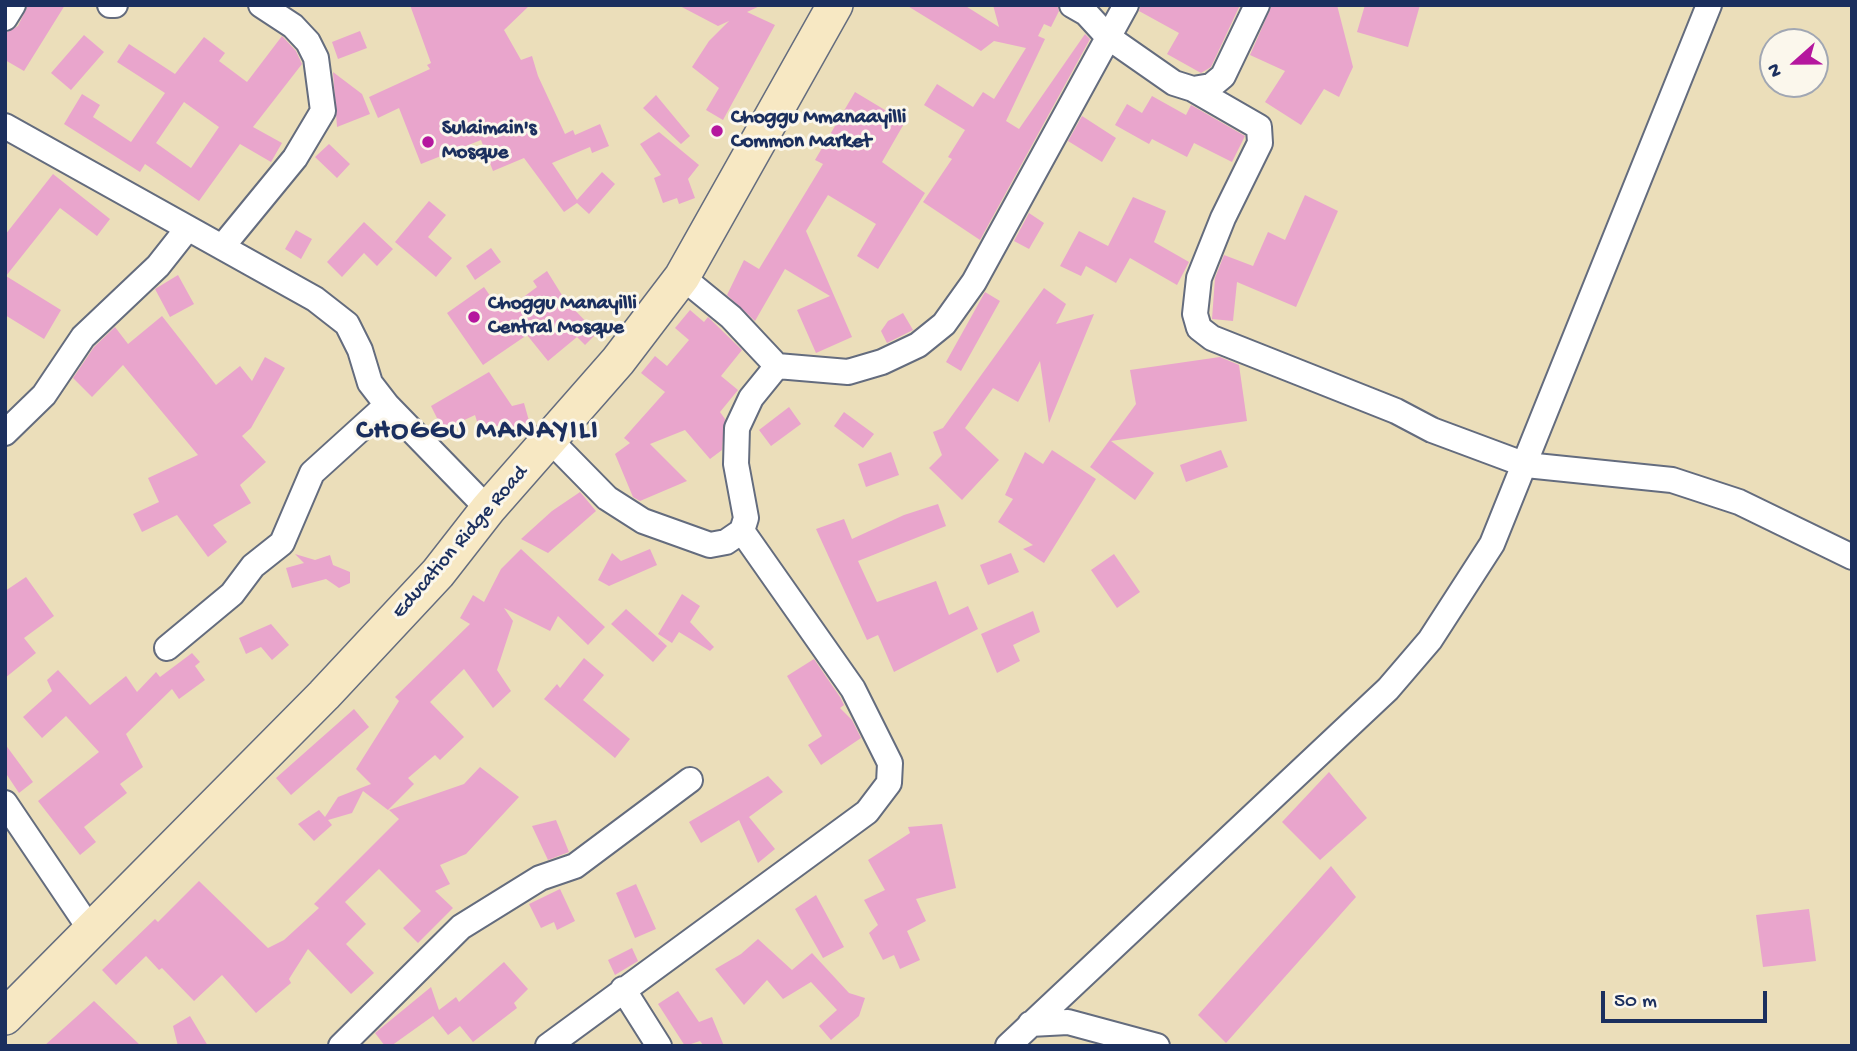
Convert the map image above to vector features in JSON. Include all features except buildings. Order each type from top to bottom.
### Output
[{"type":"main road","name":"Education Ridge Road","points":[[5,1017],[334,685],[438,573],[488,509],[551,442],[618,362],[682,277],[835,5]]},
{"type":"street","points":[[5,18],[13,5]]},
{"type":"street","points":[[222,247],[295,158],[323,111],[316,58],[308,42],[293,26],[261,5]]},
{"type":"street","points":[[1072,5],[1086,13],[1108,37],[1174,83],[1193,89],[1259,127],[1260,143],[1223,218],[1199,278],[1195,314],[1199,328],[1212,338],[1526,465],[1672,480],[1739,502],[1852,557]]},
{"type":"street","points":[[682,277],[731,317],[777,366],[848,372],[882,362],[918,345],[944,324],[974,282],[1126,5]]},
{"type":"street","points":[[1193,89],[1211,86],[1223,76],[1257,5]]},
{"type":"street","points":[[1008,1046],[1388,690],[1430,640],[1492,544],[1709,5]]},
{"type":"street","points":[[5,127],[315,299],[347,324],[360,350],[370,383],[387,405],[488,509]]},
{"type":"street","points":[[5,433],[44,394],[83,337],[158,266],[188,228]]},
{"type":"street","points":[[551,442],[607,498],[643,521],[710,545],[726,542],[742,531],[746,518],[736,464],[737,428],[751,398],[777,366]]},
{"type":"street","points":[[167,648],[232,594],[253,566],[282,543],[312,473],[387,405]]},
{"type":"street","points":[[548,1046],[866,813],[889,783],[890,762],[853,689],[742,531]]},
{"type":"street","points":[[341,1046],[461,927],[540,878],[575,866],[690,780]]},
{"type":"street","points":[[5,803],[92,932]]},
{"type":"street","points":[[623,989],[659,1046]]},
{"type":"street","points":[[1030,1024],[1068,1022],[1157,1046]]},
{"type":"place","name":"Choggu Mmanaayilli Common Market","points":[[717,131]]},
{"type":"place","name":"Sulaimain's Mosque","points":[[428,142]]},
{"type":"place","name":"Choggu Manayilli Central Mosque","points":[[474,317]]},
{"type":"district","name":"CHOGGU MANAYILI","points":[[478,433]]}]
